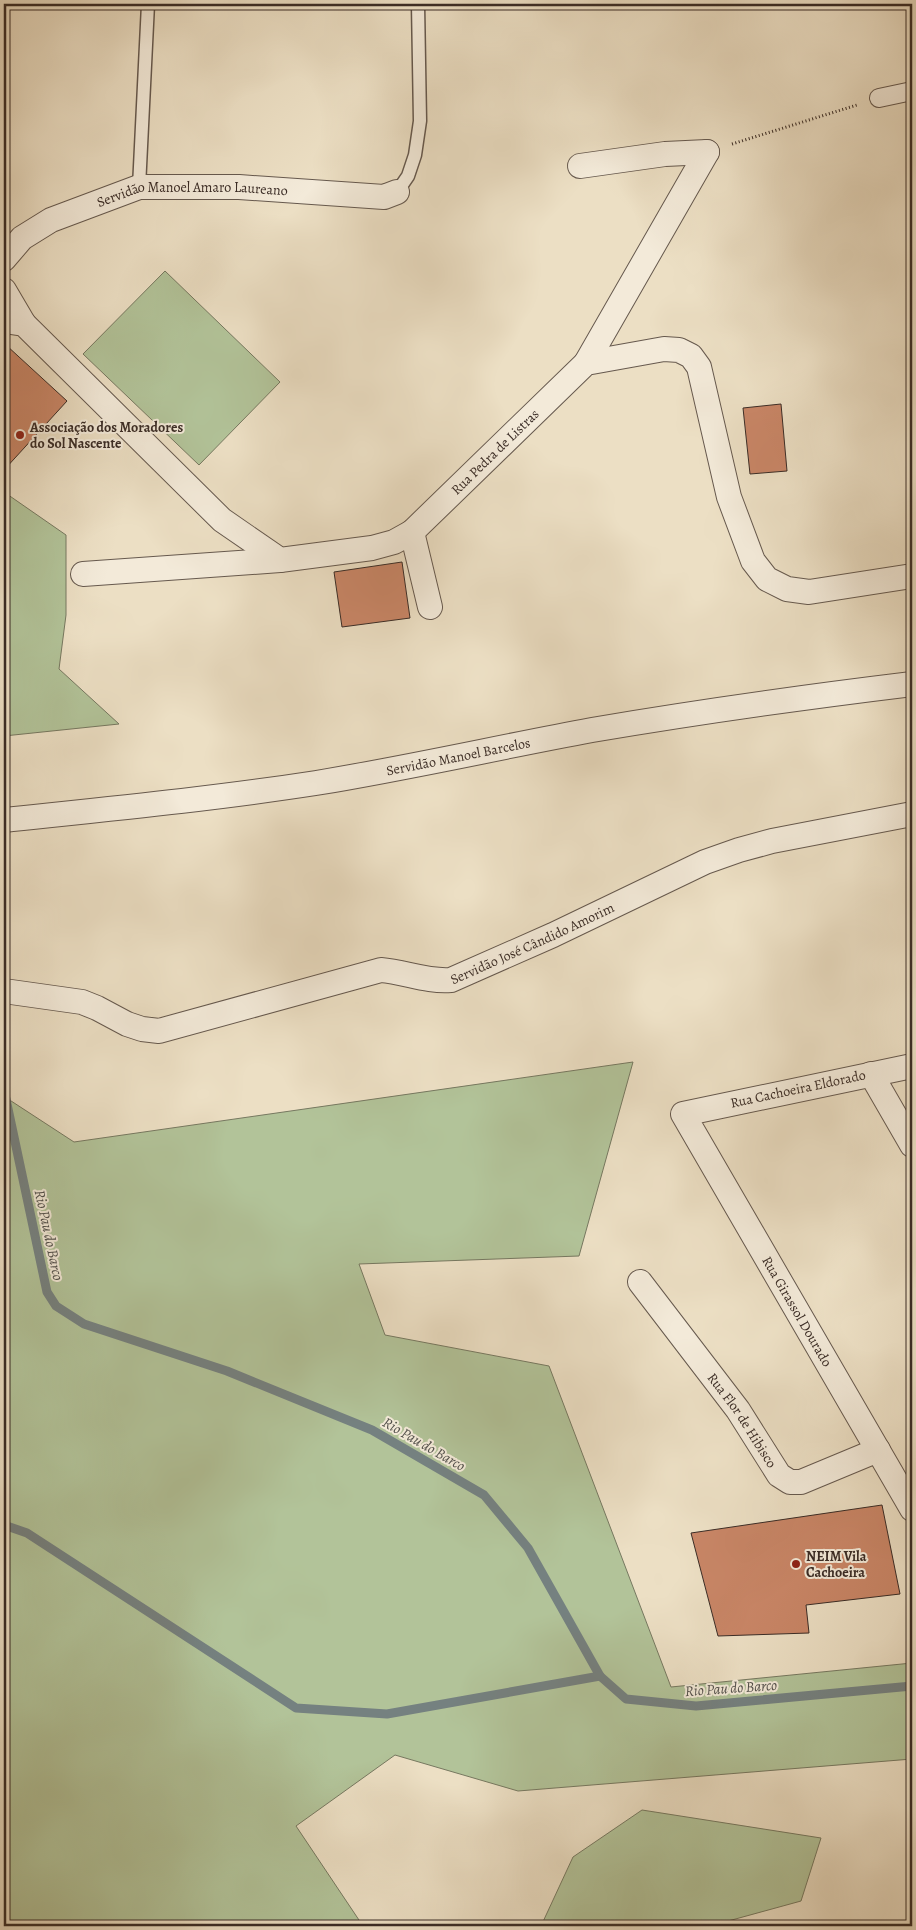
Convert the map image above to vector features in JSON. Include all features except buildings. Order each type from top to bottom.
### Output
[{"type":"street","points":[[879,98],[912,91]]},
{"type":"street","points":[[580,166],[665,154],[707,152]]},
{"type":"street","name":"Rua Pedra de Listras","points":[[83,574],[280,560],[372,548],[394,542],[412,532],[586,363],[707,152]]},
{"type":"street","name":"Servidão Manoel Amaro Laureano","points":[[4,259],[22,238],[51,220],[139,187],[238,187],[384,197],[398,192]]},
{"type":"street","points":[[4,290],[14,323],[222,520],[280,560]]},
{"type":"street","points":[[586,363],[664,349],[679,350],[691,356],[698,368],[729,497],[753,560],[767,579],[787,589],[809,592],[912,576]]},
{"type":"street","points":[[412,532],[430,608]]},
{"type":"street","name":"Servidão Manoel Barcelos","points":[[4,820],[236,794],[314,783],[457,758],[592,731],[812,696],[912,684]]},
{"type":"street","name":"Servidão José Cândido Amorim","points":[[4,991],[82,1002],[127,1024],[142,1029],[159,1031],[381,970],[436,981],[451,980],[562,932],[722,856],[772,841],[912,814]]},
{"type":"street","name":"Rua Cachoeira Eldorado","points":[[683,1114],[912,1066]]},
{"type":"street","points":[[870,1074],[912,1145]]},
{"type":"street","name":"Rua Girassol Dourado","points":[[683,1114],[912,1509]]},
{"type":"street","name":"Rua Flor de Hibisco","points":[[640,1282],[738,1410],[779,1475],[790,1482],[801,1482],[878,1450]]},
{"type":"lane","points":[[139,187],[148,4]]},
{"type":"lane","points":[[398,192],[408,176],[415,155],[420,121],[418,4]]},
{"type":"path","points":[[707,152],[879,98]]},
{"type":"green space","points":[[165,271],[280,382],[199,465],[83,354]]},
{"type":"green space","points":[[4,492],[66,535],[66,615],[59,669],[119,724],[4,736]]},
{"type":"green space","points":[[633,1062],[579,1256],[359,1264],[385,1335],[549,1366],[671,1687],[912,1663],[912,1759],[518,1791],[395,1755],[296,1826],[363,1926],[4,1926],[4,1094],[5,1097],[74,1142]]},
{"type":"green space","points":[[642,1810],[821,1838],[801,1901],[710,1926],[541,1926],[573,1857]]},
{"type":"waterway","name":"Rio Pau do Barco","points":[[4,1090],[47,1292],[56,1306],[84,1324],[227,1371],[372,1430],[484,1495],[528,1548],[600,1676],[626,1699],[696,1706],[912,1686]]},
{"type":"waterway","points":[[4,1525],[27,1533],[296,1708],[387,1714],[600,1676]]},
{"type":"place","name":"Associação dos Moradores do Sol Nascente","points":[[20,435]]},
{"type":"place","name":"NEIM Vila Cachoeira","points":[[796,1564]]}]
